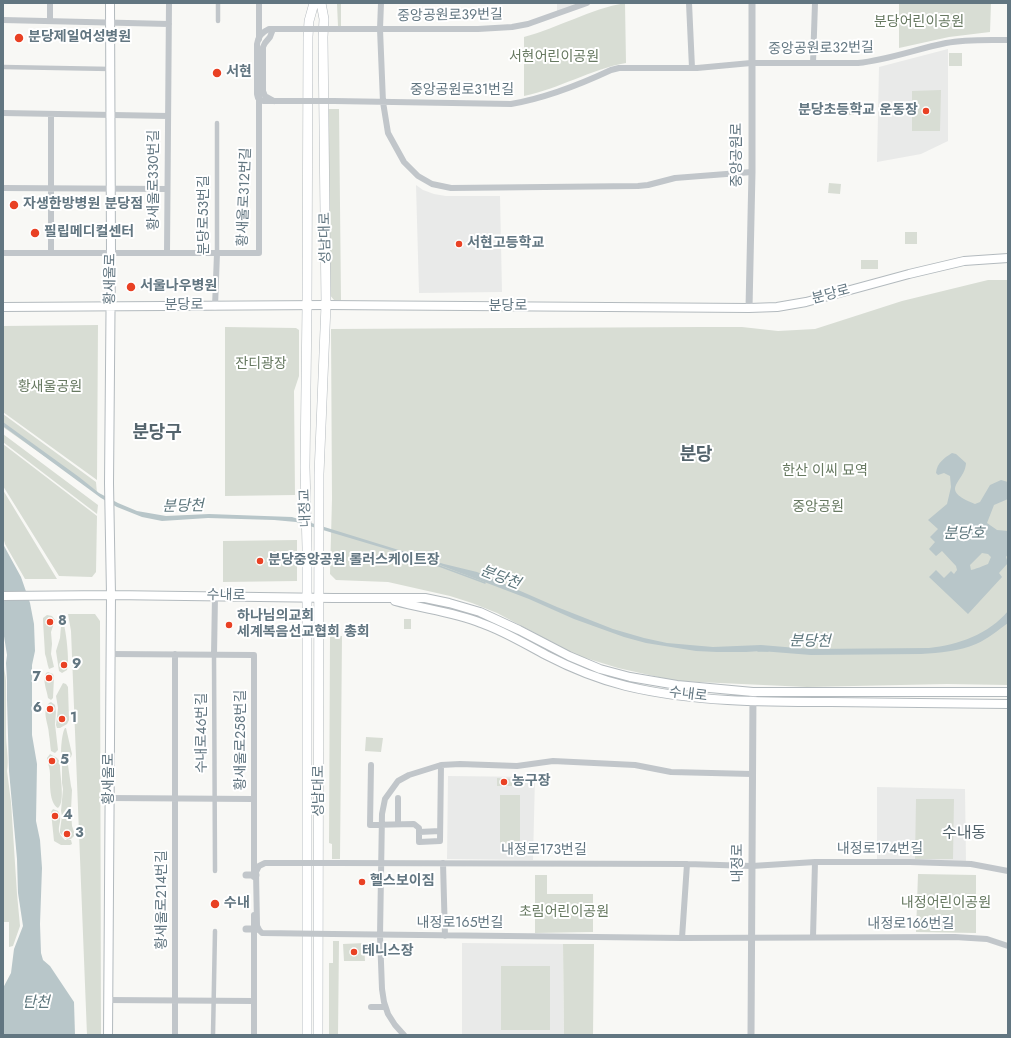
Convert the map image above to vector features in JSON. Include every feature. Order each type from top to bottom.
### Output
[{"type":"main road","name":"황새울로","points":[[108,1035],[111,595],[109,524],[111,254],[110,3]]},
{"type":"main road","points":[[306,3],[309,21]]},
{"type":"main road","name":"성남대로","points":[[305,467],[308,306],[309,21],[314,3]]},
{"type":"main road","name":"성남대로","points":[[318,1035],[320,597],[319,474],[326,305],[324,19],[320,3]]},
{"type":"main road","points":[[324,19],[326,3]]},
{"type":"main road","name":"분당로","points":[[3,307],[215,307],[326,305],[749,308],[806,302],[909,274],[964,261],[1008,258]]},
{"type":"main road","name":"내정교","points":[[305,467],[308,548]]},
{"type":"main road","name":"성남대로","points":[[306,1035],[308,548]]},
{"type":"main road","name":"수내로","points":[[3,596],[111,595],[385,599],[425,598],[469,608],[506,623],[576,660],[630,677],[692,688],[753,692],[1008,692]]},
{"type":"main road","name":"수내로","points":[[385,599],[425,609],[450,613],[481,622],[570,667],[627,686],[674,694],[753,702],[1008,704]]},
{"type":"street","points":[[50,3],[50,21]]},
{"type":"street","points":[[168,116],[169,3]]},
{"type":"street","points":[[218,3],[218,21]]},
{"type":"street","name":"황새울로312번길","points":[[3,253],[259,253],[259,3]]},
{"type":"street","points":[[381,3],[380,29],[382,102],[388,133],[404,162],[418,176],[426,181],[438,186],[451,188],[638,186],[675,178],[752,172]]},
{"type":"street","name":"중앙공원로39번길","points":[[273,29],[463,29],[512,27],[528,24],[587,3]]},
{"type":"street","points":[[689,3],[692,68]]},
{"type":"street","name":"중앙공원로","points":[[749,308],[752,172],[752,3]]},
{"type":"street","points":[[813,63],[815,3]]},
{"type":"street","points":[[3,20],[169,24]]},
{"type":"street","name":"중앙공원로31번길","points":[[273,29],[269,29],[262,33],[257,41],[257,97],[260,100],[511,104],[530,101],[550,95],[619,68],[692,68],[751,63]]},
{"type":"street","name":"중앙공원로32번길","points":[[751,63],[874,62],[945,43],[965,40],[1008,40]]},
{"type":"street","points":[[3,67],[111,69]]},
{"type":"street","name":"황새울로330번길","points":[[3,113],[168,116],[167,253]]},
{"type":"street","points":[[51,114],[51,253]]},
{"type":"street","name":"분당로53번길","points":[[215,307],[217,253],[217,123]]},
{"type":"street","points":[[3,188],[167,189]]},
{"type":"street","name":"수내로46번길","points":[[215,596],[215,871]]},
{"type":"street","name":"황새울로258번길","points":[[110,654],[254,655],[254,1035]]},
{"type":"street","points":[[175,654],[175,798]]},
{"type":"street","name":"내정로","points":[[751,1035],[753,692]]},
{"type":"street","points":[[404,1035],[395,1026],[385,1007],[382,989],[380,936],[382,814],[385,799],[398,781],[441,765],[517,766],[553,762],[635,765],[671,772],[752,774]]},
{"type":"street","points":[[371,765],[370,825],[414,824],[419,828],[419,845],[440,841],[441,765]]},
{"type":"street","points":[[110,798],[253,799]]},
{"type":"street","name":"황새울로214번길","points":[[175,798],[175,1035]]},
{"type":"street","points":[[398,798],[398,824]]},
{"type":"street","points":[[419,832],[440,831]]},
{"type":"street","points":[[813,937],[815,862]]},
{"type":"street","name":"내정로174번길","points":[[752,866],[815,862],[910,862],[971,864],[1008,871]]},
{"type":"street","name":"내정로173번길","points":[[256,875],[257,868],[262,863],[687,864],[752,866]]},
{"type":"street","points":[[443,863],[445,936]]},
{"type":"street","points":[[682,938],[687,864]]},
{"type":"street","points":[[246,875],[256,875],[258,929],[246,929]]},
{"type":"street","name":"내정로165번길","points":[[258,929],[262,933],[380,936],[751,937]]},
{"type":"street","points":[[213,1035],[215,931]]},
{"type":"street","name":"내정로166번길","points":[[751,937],[970,937],[987,939],[1008,946]]},
{"type":"street","points":[[108,1000],[254,1001]]},
{"type":"street","points":[[371,1007],[385,1007]]},
{"type":"shaded area","points":[[557,3],[585,3],[557,13]]},
{"type":"shaded area","points":[[948,49],[948,141],[921,154],[877,162],[879,67]]},
{"type":"shaded area","name":"서현고등학교","points":[[416,185],[423,190],[446,196],[500,196],[502,292],[419,293]]},
{"type":"shaded area","points":[[448,776],[535,777],[533,860],[447,859]]},
{"type":"shaded area","points":[[877,787],[965,789],[966,863],[877,862]]},
{"type":"shaded area","points":[[462,943],[563,944],[564,1035],[462,1035]]},
{"type":"green space","points":[[336,3],[341,3],[341,26],[338,26]]},
{"type":"green space","name":"서현어린이공원","points":[[625,3],[626,63],[600,70],[550,89],[524,96],[524,37],[587,14]]},
{"type":"green space","name":"분당어린이공원","points":[[899,3],[991,3],[990,32],[949,37],[899,48]]},
{"type":"green space","points":[[949,53],[962,53],[962,66],[949,66]]},
{"type":"green space","name":"분당초등학교 운동장","points":[[941,90],[940,131],[912,131],[912,91]]},
{"type":"green space","points":[[834,106],[855,107],[854,115],[834,114]]},
{"type":"green space","points":[[326,109],[339,109],[341,300],[334,300],[329,294]]},
{"type":"green space","points":[[829,183],[841,184],[840,194],[828,193]]},
{"type":"green space","points":[[905,232],[917,232],[917,244],[905,244]]},
{"type":"green space","points":[[861,260],[878,260],[878,269],[861,269]]},
{"type":"green space","name":"중앙공원","points":[[988,280],[1008,280],[1008,685],[947,684],[807,687],[676,681],[618,668],[576,655],[497,613],[450,596],[388,582],[336,580],[330,574],[332,499],[331,329],[742,327],[778,331],[815,329],[902,301]]},
{"type":"green space","name":"황새울공원","points":[[98,325],[97,480],[3,412],[3,326]]},
{"type":"green space","name":"잔디광장","points":[[225,327],[296,328],[299,330],[299,376],[294,391],[295,495],[225,496]]},
{"type":"green space","points":[[3,414],[96,482],[97,493],[3,427]]},
{"type":"green space","points":[[3,434],[98,505],[97,514],[3,442]]},
{"type":"green space","points":[[3,444],[97,516],[96,572],[92,577],[59,576],[3,486]]},
{"type":"green space","points":[[3,490],[57,579],[25,579],[5,544],[3,537]]},
{"type":"green space","name":"분당중앙공원 롤러스케이트장","points":[[297,540],[297,581],[223,582],[223,541]]},
{"type":"green space","points":[[68,614],[95,614],[100,621],[101,1035],[87,1035],[71,631]]},
{"type":"green space","points":[[47,615],[52,616],[55,620],[51,632],[51,654],[54,667],[49,669],[45,654],[43,621],[43,618]]},
{"type":"green space","points":[[59,618],[62,618],[68,653],[67,670],[62,673],[59,671],[56,651],[60,638],[61,626]]},
{"type":"green space","points":[[404,619],[411,619],[411,629],[404,629]]},
{"type":"green space","points":[[3,635],[6,681],[7,771],[11,802],[20,926],[13,946],[9,947],[9,922],[3,922]]},
{"type":"green space","points":[[330,635],[342,636],[340,859],[332,859],[332,844],[329,843]]},
{"type":"green space","points":[[48,672],[53,674],[54,677],[53,698],[51,700],[48,698],[45,682],[45,676]]},
{"type":"green space","points":[[63,683],[68,687],[69,720],[67,724],[57,728],[58,708],[56,696]]},
{"type":"green space","points":[[51,702],[55,705],[56,712],[55,724],[58,750],[55,753],[51,751],[49,731],[45,714],[49,703]]},
{"type":"green space","points":[[65,728],[72,754],[71,757],[65,760],[62,758],[61,752],[62,738]]},
{"type":"green space","points":[[366,737],[383,738],[381,752],[365,751]]},
{"type":"green space","points":[[50,754],[57,758],[60,762],[62,800],[58,808],[53,802],[51,792],[50,772],[47,758]]},
{"type":"green space","points":[[64,762],[68,765],[72,790],[72,826],[75,835],[71,839],[67,840],[60,833],[63,789],[62,766]]},
{"type":"green space","name":"농구장","points":[[497,778],[512,779],[512,786],[497,786]]},
{"type":"green space","points":[[500,795],[520,795],[520,844],[500,844]]},
{"type":"green space","points":[[916,799],[954,799],[953,859],[915,859]]},
{"type":"green space","points":[[53,809],[58,811],[60,815],[59,832],[61,836],[65,840],[71,840],[72,844],[61,845],[54,841],[51,812]]},
{"type":"green space","name":"내정어린이공원","points":[[918,874],[976,875],[976,933],[916,932]]},
{"type":"green space","name":"초림어린이공원","points":[[535,875],[547,875],[547,894],[593,894],[593,932],[535,933]]},
{"type":"green space","points":[[333,941],[339,941],[338,1035],[329,1035],[329,963],[333,963]]},
{"type":"green space","name":"테니스장","points":[[364,943],[365,961],[344,961],[343,944]]},
{"type":"green space","points":[[563,944],[594,944],[593,1035],[564,1035]]},
{"type":"green space","points":[[501,966],[550,966],[550,1030],[501,1030]]},
{"type":"water","points":[[3,422],[99,493],[137,511],[166,516],[209,514],[292,517],[444,564],[477,572],[557,607],[613,629],[667,643],[713,647],[761,645],[809,649],[929,648],[951,644],[972,637],[992,626],[1008,611],[1008,623],[985,640],[976,644],[949,651],[921,654],[811,655],[761,651],[717,652],[696,651],[646,643],[624,637],[574,619],[529,599],[437,564],[296,522],[208,518],[162,521],[142,517],[117,507],[101,498],[3,426]]},
{"type":"water","name":"분당호","points":[[952,453],[956,454],[966,463],[965,470],[956,485],[955,490],[957,494],[964,499],[975,504],[980,502],[990,485],[1001,480],[1008,482],[1008,499],[994,505],[987,523],[997,530],[1008,531],[1008,554],[1006,557],[1008,563],[999,573],[1002,577],[968,614],[929,577],[936,570],[944,578],[951,571],[954,574],[957,570],[956,566],[942,551],[936,556],[929,549],[935,542],[930,537],[938,529],[928,520],[947,504],[951,487],[950,476],[944,473],[938,475],[936,473],[941,461]],"holes":[[[982,553],[988,554],[991,557],[988,564],[971,570],[970,565]]]},
{"type":"water","name":"탄천","points":[[3,544],[21,577],[30,603],[34,624],[35,651],[32,665],[32,735],[37,764],[36,821],[40,840],[42,868],[40,924],[41,953],[43,960],[50,966],[74,1002],[75,1035],[3,1035],[3,988],[11,973],[14,949],[23,926],[18,893],[17,859],[9,771],[7,655],[3,630]]},
{"type":"waterway","name":"분당천","points":[[423,560],[485,583]]},
{"type":"waterway","name":"분당천","points":[[758,651],[768,651]]},
{"type":"place","name":"분당제일여성병원","points":[[19,38]]},
{"type":"place","name":"서현","points":[[217,73]]},
{"type":"place","name":"분당초등학교 운동장","points":[[926,111]]},
{"type":"place","name":"자생한방병원 분당점","points":[[14,205]]},
{"type":"place","name":"필립메디컬센터","points":[[35,233]]},
{"type":"place","name":"서현고등학교","points":[[459,244]]},
{"type":"place","name":"서울나우병원","points":[[131,287]]},
{"type":"place","name":"분당중앙공원 롤러스케이트장","points":[[260,561]]},
{"type":"place","name":"8","points":[[50,622]]},
{"type":"place","name":"하나님의교회 세계복음선교협회 총회","points":[[229,625]]},
{"type":"place","name":"9","points":[[64,665]]},
{"type":"place","name":"7","points":[[49,678]]},
{"type":"place","name":"6","points":[[50,709]]},
{"type":"place","name":"1","points":[[62,719]]},
{"type":"place","name":"5","points":[[52,761]]},
{"type":"place","name":"농구장","points":[[504,782]]},
{"type":"place","name":"4","points":[[55,816]]},
{"type":"place","name":"3","points":[[67,834]]},
{"type":"place","name":"헬스보이짐","points":[[362,882]]},
{"type":"place","name":"수내","points":[[215,904]]},
{"type":"place","name":"테니스장","points":[[354,952]]},
{"type":"district","name":"분당구","points":[[157,434]]},
{"type":"district","name":"분당","points":[[696,456]]},
{"type":"district","name":"수내동","points":[[964,834]]},
{"type":"park label","name":"한산 이씨 묘역","points":[[825,472]]}]
